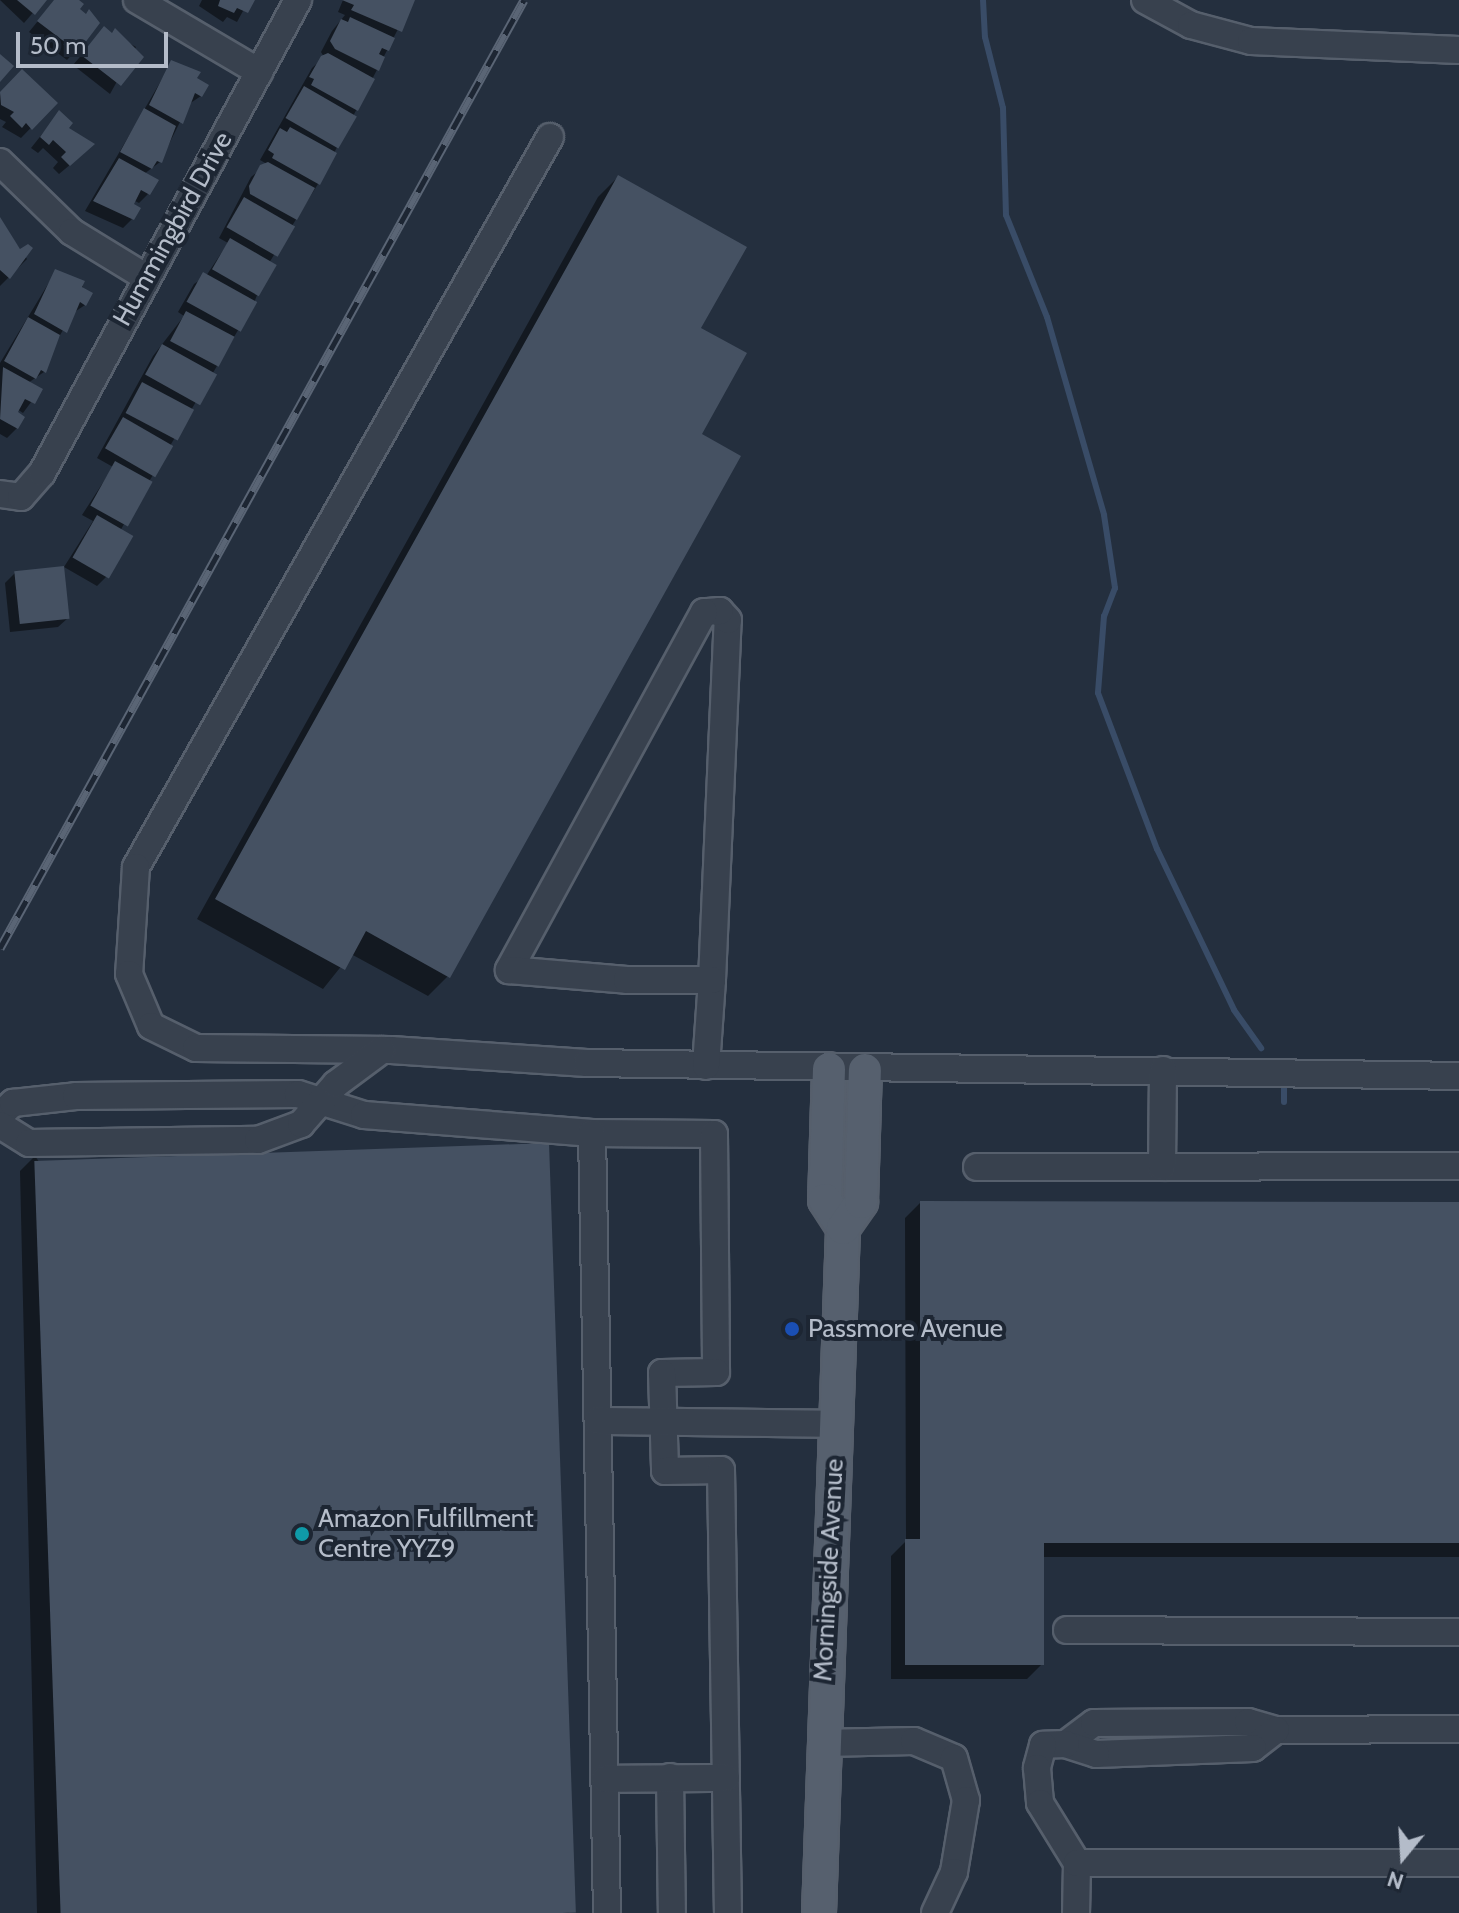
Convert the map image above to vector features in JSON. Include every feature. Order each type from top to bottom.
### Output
[{"type":"main road","name":"Morningside Avenue","points":[[829,1069],[825,1200],[843,1228]]},
{"type":"main road","name":"Morningside Avenue","points":[[819,1913],[822,1743],[843,1228],[861,1202],[865,1070]]},
{"type":"street","points":[[137,0],[259,72]]},
{"type":"street","name":"Hummingbird Drive","points":[[0,494],[21,497],[32,489],[298,0]]},
{"type":"street","points":[[1145,0],[1191,25],[1251,41],[1459,50]]},
{"type":"street","points":[[550,137],[136,867],[129,974],[151,1026],[196,1048],[382,1050],[706,1066],[865,1070],[1163,1070],[1459,1076]]},
{"type":"street","points":[[0,162],[72,232],[147,278]]},
{"type":"street","points":[[706,1066],[712,980],[728,620],[720,611],[704,612],[509,970],[627,980],[712,980]]},
{"type":"street","points":[[0,1125],[29,1143],[258,1140],[301,1124],[336,1084],[382,1050]]},
{"type":"street","points":[[1162,1167],[1163,1070]]},
{"type":"street","points":[[0,1115],[13,1103],[76,1096],[298,1094],[321,1104],[364,1115],[592,1133],[714,1134],[716,1372],[662,1373],[665,1471],[721,1470],[728,1913]]},
{"type":"street","points":[[592,1133],[607,1913]]},
{"type":"street","points":[[977,1167],[1459,1166]]},
{"type":"street","points":[[598,1421],[835,1424]]},
{"type":"street","points":[[1067,1630],[1459,1632]]},
{"type":"street","points":[[1076,1913],[1077,1863],[1040,1803],[1037,1768],[1043,1745],[1066,1744],[1096,1754],[1253,1748],[1276,1730],[1459,1729]]},
{"type":"street","points":[[822,1743],[914,1741],[954,1758],[966,1800],[954,1872],[935,1913]]},
{"type":"street","points":[[670,1777],[672,1913]]},
{"type":"street","points":[[605,1779],[726,1778]]},
{"type":"street","points":[[1077,1863],[1459,1863]]},
{"type":"building","points":[[17,0],[47,0],[35,15]]},
{"type":"building","points":[[54,0],[79,0],[84,4],[80,9],[86,14],[89,9],[100,23],[78,52],[37,21]]},
{"type":"building","points":[[220,0],[255,0],[248,13],[237,8],[234,13],[218,6]]},
{"type":"building","points":[[342,0],[415,0],[402,32],[351,10],[354,5]]},
{"type":"building","points":[[350,17],[395,38],[389,51],[382,48],[379,54],[385,57],[379,71],[335,49],[330,41],[341,19],[348,22]]},
{"type":"building","points":[[104,26],[112,33],[115,28],[144,57],[121,86],[81,55]]},
{"type":"building","points":[[328,53],[375,79],[358,111],[311,85],[314,79],[309,77],[321,56]]},
{"type":"building","points":[[0,54],[14,66],[0,82]]},
{"type":"building","points":[[171,60],[201,72],[197,78],[209,85],[202,97],[195,93],[183,124],[149,105]]},
{"type":"building","points":[[22,69],[58,103],[32,130],[26,123],[22,128],[10,116],[14,112],[1,105],[0,92]]},
{"type":"building","points":[[304,86],[357,116],[338,149],[286,118]]},
{"type":"building","points":[[144,108],[176,126],[162,163],[157,161],[152,169],[120,152]]},
{"type":"building","points":[[59,110],[73,123],[69,128],[95,144],[70,166],[61,157],[66,152],[53,140],[49,145],[40,137]]},
{"type":"building","points":[[290,127],[337,153],[320,185],[272,158],[274,154],[268,150],[280,128],[287,132]]},
{"type":"building","points":[[119,158],[159,180],[150,195],[141,190],[134,204],[141,208],[134,220],[93,201]]},
{"type":"building","points":[[268,162],[315,188],[297,220],[250,194],[249,186],[260,165]]},
{"type":"building","points":[[618,175],[747,247],[701,328],[747,353],[702,434],[741,456],[450,978],[366,931],[345,970],[215,899]]},
{"type":"building","points":[[244,197],[295,226],[278,257],[226,227]]},
{"type":"building","points":[[0,217],[20,249],[28,244],[33,248],[10,279],[0,270]]},
{"type":"building","points":[[230,238],[277,265],[259,296],[212,269]]},
{"type":"building","points":[[55,269],[85,281],[82,287],[93,293],[86,306],[80,302],[67,333],[34,314]]},
{"type":"building","points":[[203,272],[257,302],[241,332],[187,302]]},
{"type":"building","points":[[186,311],[235,337],[219,367],[170,341]]},
{"type":"building","points":[[28,317],[60,335],[46,373],[41,370],[36,379],[4,361]]},
{"type":"building","points":[[162,344],[217,375],[200,405],[145,375]]},
{"type":"building","points":[[3,367],[43,389],[35,404],[25,399],[18,412],[25,417],[18,429],[0,419]]},
{"type":"building","points":[[142,382],[194,410],[178,441],[126,413]]},
{"type":"building","points":[[123,417],[173,446],[155,477],[105,448]]},
{"type":"building","points":[[115,461],[153,482],[128,526],[90,506]]},
{"type":"building","points":[[97,515],[133,536],[109,578],[72,557]]},
{"type":"building","points":[[64,566],[70,619],[20,624],[14,571]]},
{"type":"building","name":"Amazon Fulfillment Centre YYZ9","points":[[549,1143],[576,1913],[61,1913],[34,1161]]},
{"type":"building","points":[[920,1201],[1459,1202],[1459,1543],[1044,1543],[1044,1665],[905,1665],[905,1539],[920,1539]]},
{"type":"waterway","points":[[983,0],[985,37],[1003,108],[1006,215],[1047,317],[1104,515],[1115,588],[1104,616],[1098,693],[1157,849],[1234,1010],[1261,1048]]},
{"type":"waterway","points":[[1284,1082],[1284,1102]]},
{"type":"railway","points":[[0,948],[524,0]]},
{"type":"place","name":"Passmore Avenue","points":[[792,1329]]},
{"type":"place","name":"Amazon Fulfillment Centre YYZ9","points":[[302,1534]]}]
